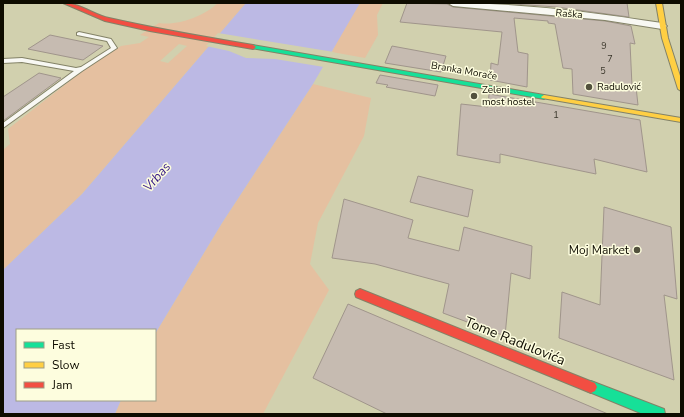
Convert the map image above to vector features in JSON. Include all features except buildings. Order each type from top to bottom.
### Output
[{"type":"main road","name":"Branka Morače","points":[[66,3],[105,19],[150,29],[362,64],[681,120]]},
{"type":"main road","points":[[659,3],[662,26],[681,89]]},
{"type":"main road","name":"Tome Radulovića","points":[[360,294],[659,414]]},
{"type":"street","name":"Raška","points":[[452,3],[605,17],[662,26]]},
{"type":"lane","points":[[3,126],[82,69],[109,53],[114,48],[108,40],[79,34]]},
{"type":"lane","points":[[3,61],[22,60],[76,70],[82,69]]},
{"type":"shaded area","points":[[218,3],[246,3],[82,194],[3,270],[3,150],[10,144],[8,129],[84,70],[121,46],[140,43],[149,37],[140,35],[159,23],[175,23],[191,19],[212,8]],"holes":[[[179,44],[187,46],[168,63],[160,61]]]},
{"type":"shaded area","points":[[360,3],[383,3],[377,15],[378,35],[365,58],[332,52],[339,36]]},
{"type":"shaded area","points":[[313,84],[371,98],[364,136],[318,223],[310,264],[329,290],[263,414],[115,414],[121,401],[156,401],[156,332],[222,223]]},
{"type":"water","name":"Vrbas","points":[[246,3],[360,3],[313,84],[222,223],[156,332],[156,329],[16,329],[16,401],[121,401],[115,414],[3,414],[3,270],[82,194]]},
{"type":"pier","points":[[218,33],[334,52],[324,67],[275,59],[246,58],[229,51],[206,46]]},
{"type":"traffic: fast","points":[[253,47],[544,97]]},
{"type":"traffic: fast","points":[[591,387],[659,414]]},
{"type":"traffic: slow","points":[[659,3],[665,38],[681,89]]},
{"type":"traffic: slow","points":[[544,97],[681,120]]},
{"type":"traffic: jam","points":[[66,3],[105,19],[150,29],[253,47]]},
{"type":"traffic: jam","points":[[360,294],[591,387]]},
{"type":"place","name":"Radulović","points":[[589,87]]},
{"type":"place","name":"Zeleni most hostel","points":[[474,96]]},
{"type":"place","name":"Moj Market","points":[[637,250]]}]
